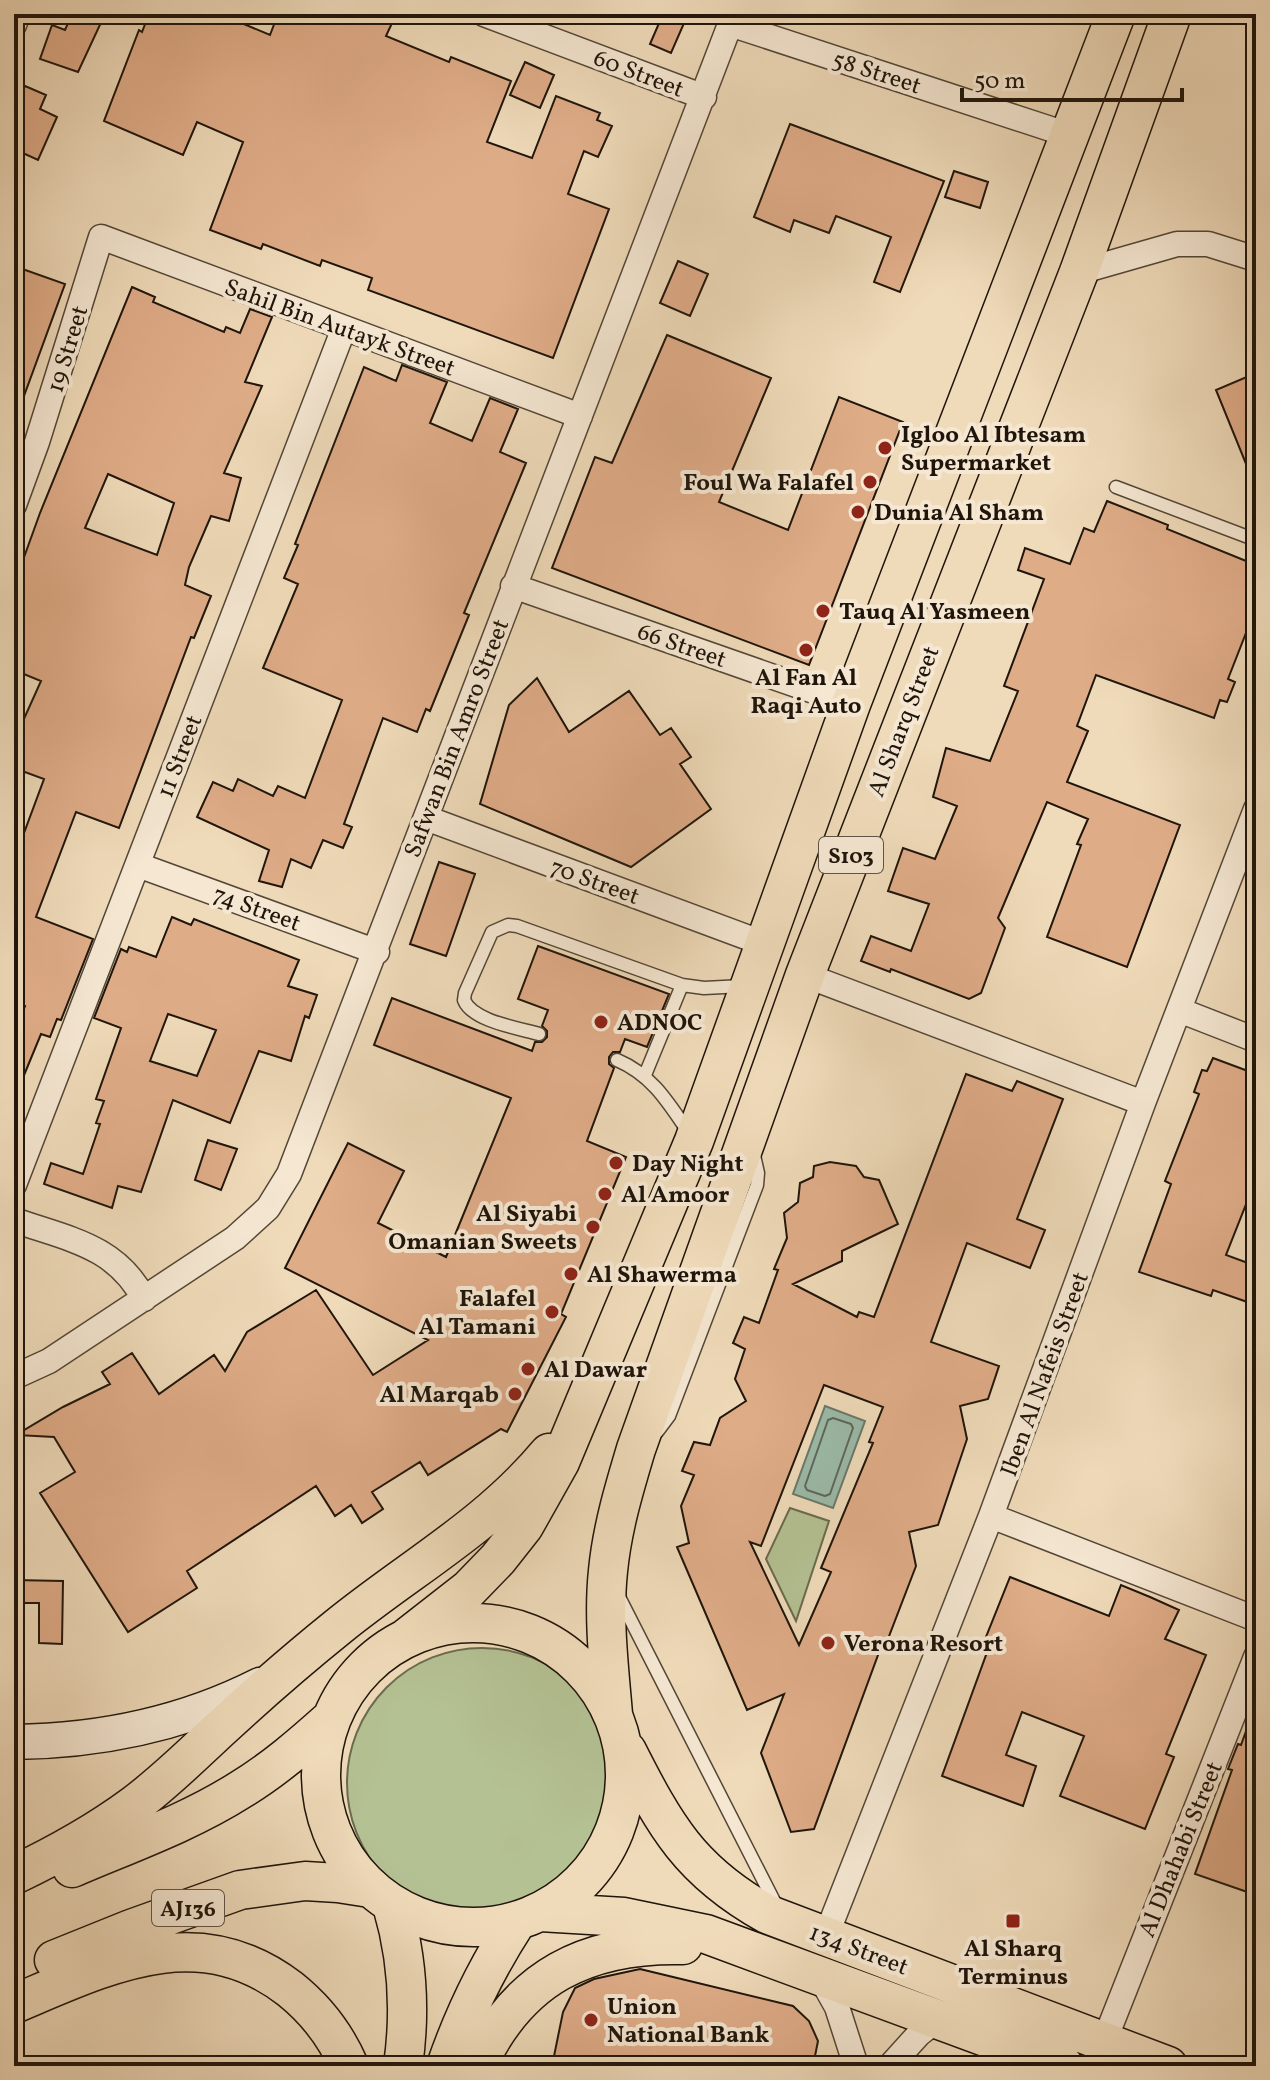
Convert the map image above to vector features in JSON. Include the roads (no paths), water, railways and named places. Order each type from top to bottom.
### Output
[{"type":"main road","name":"S103","points":[[405,1639],[469,1589],[524,1526],[560,1462],[586,1403],[694,1141],[851,704],[1116,14]]},
{"type":"main road","name":"Al Sharq Street","points":[[529,1916],[565,1896],[587,1876],[617,1826],[624,1797],[626,1768],[617,1727],[606,1625],[608,1574],[616,1517],[636,1449],[805,975],[1079,272],[1172,14]]},
{"type":"main road","points":[[1069,135],[1068,172],[1061,219],[1068,232],[1077,236],[1096,226]]},
{"type":"main road","points":[[14,1875],[97,1831],[135,1804],[178,1769],[278,1675],[342,1623],[472,1529],[505,1501],[553,1449],[586,1403]]},
{"type":"main road","name":"134 Street","points":[[405,1639],[438,1627],[473,1623],[508,1627],[542,1639],[571,1658],[595,1684],[652,1802],[682,1847],[721,1885],[755,1907],[784,1920],[1168,2066]]},
{"type":"main road","points":[[403,2066],[408,1980],[401,1936],[381,1897],[346,1860],[329,1828],[321,1791],[322,1755],[331,1719],[349,1687],[374,1659],[405,1639]]},
{"type":"main road","points":[[14,1742],[90,1738],[168,1722],[206,1709],[278,1675]]},
{"type":"main road","points":[[14,1894],[203,1811],[271,1770],[331,1719]]},
{"type":"main road","name":"AJ136","points":[[14,1976],[240,1890],[305,1881],[338,1883],[381,1897]]},
{"type":"main road","name":"134 Street","points":[[381,1897],[440,1924],[465,1927],[492,1926],[529,1916],[624,1917],[706,1934],[1064,2066]]},
{"type":"main road","points":[[446,2066],[473,1997],[529,1916]]},
{"type":"main road","points":[[477,2066],[486,2047],[514,2008],[544,1981],[568,1966],[593,1955],[646,1944],[746,1947]]},
{"type":"main road","points":[[14,2004],[91,1972],[142,1956],[184,1951],[205,1953],[245,1963],[276,1978],[303,2000],[326,2026],[349,2066]]},
{"type":"street","points":[[14,25],[18,14]]},
{"type":"street","name":"60 Street","points":[[484,14],[704,97]]},
{"type":"street","name":"Safwan Bin Amro Street","points":[[14,1377],[49,1361],[244,1231],[268,1208],[289,1174],[377,952],[513,586],[732,19]]},
{"type":"street","name":"58 Street","points":[[732,19],[1069,135]]},
{"type":"street","name":"Sahil Bin Autayk Street","points":[[101,237],[580,416]]},
{"type":"street","name":"19 Street","points":[[14,505],[26,440],[101,237]]},
{"type":"street","points":[[1079,272],[1177,244],[1208,244],[1256,259]]},
{"type":"street","name":"11 Street","points":[[14,1185],[344,328]]},
{"type":"street","name":"66 Street","points":[[513,586],[851,704]]},
{"type":"street","name":"Iben Al Nafeis Street","points":[[826,1936],[991,1516],[1143,1103],[1256,809]]},
{"type":"street","name":"70 Street","points":[[426,818],[765,944]]},
{"type":"street","name":"74 Street","points":[[138,865],[377,952]]},
{"type":"street","points":[[805,975],[1143,1103]]},
{"type":"street","points":[[1179,1010],[1256,1040]]},
{"type":"street","points":[[14,1220],[109,1256],[124,1268],[144,1299]]},
{"type":"street","points":[[991,1516],[1256,1619]]},
{"type":"street","name":"Al Dhahabi Street","points":[[1104,2042],[1256,1657]]},
{"type":"street","points":[[819,1975],[837,2007],[856,2066]]},
{"type":"street","points":[[890,2066],[919,2034],[938,2019]]},
{"type":"lane","points":[[1116,487],[1256,540]]},
{"type":"lane","points":[[539,1034],[478,1015],[464,1000],[487,939],[499,927],[517,926],[682,985],[704,988],[750,986]]},
{"type":"lane","points":[[645,1075],[682,985]]},
{"type":"lane","points":[[617,1060],[645,1075],[694,1141]]},
{"type":"lane","points":[[608,1574],[784,1920]]},
{"type":"water","points":[[825,1406],[865,1421],[833,1508],[793,1494]]},
{"type":"place","name":"Igloo Al Ibtesam Supermarket","points":[[885,448]]},
{"type":"place","name":"Foul Wa Falafel","points":[[870,482]]},
{"type":"place","name":"Dunia Al Sham","points":[[858,512]]},
{"type":"place","name":"Tauq Al Yasmeen","points":[[823,611]]},
{"type":"place","name":"Al Fan Al Raqi Auto","points":[[806,650]]},
{"type":"place","name":"ADNOC","points":[[601,1022]]},
{"type":"place","name":"Day Night","points":[[616,1163]]},
{"type":"place","name":"Al Amoor","points":[[605,1194]]},
{"type":"place","name":"Al Siyabi Omanian Sweets","points":[[593,1227]]},
{"type":"place","name":"Al Shawerma","points":[[571,1274]]},
{"type":"place","name":"Falafel Al Tamani","points":[[552,1312]]},
{"type":"place","name":"Al Dawar","points":[[528,1369]]},
{"type":"place","name":"Al Marqab","points":[[515,1394]]},
{"type":"place","name":"Verona Resort","points":[[828,1643]]},
{"type":"place","name":"Al Sharq Terminus","points":[[1013,1921]]},
{"type":"place","name":"Union National Bank","points":[[591,2020]]}]
